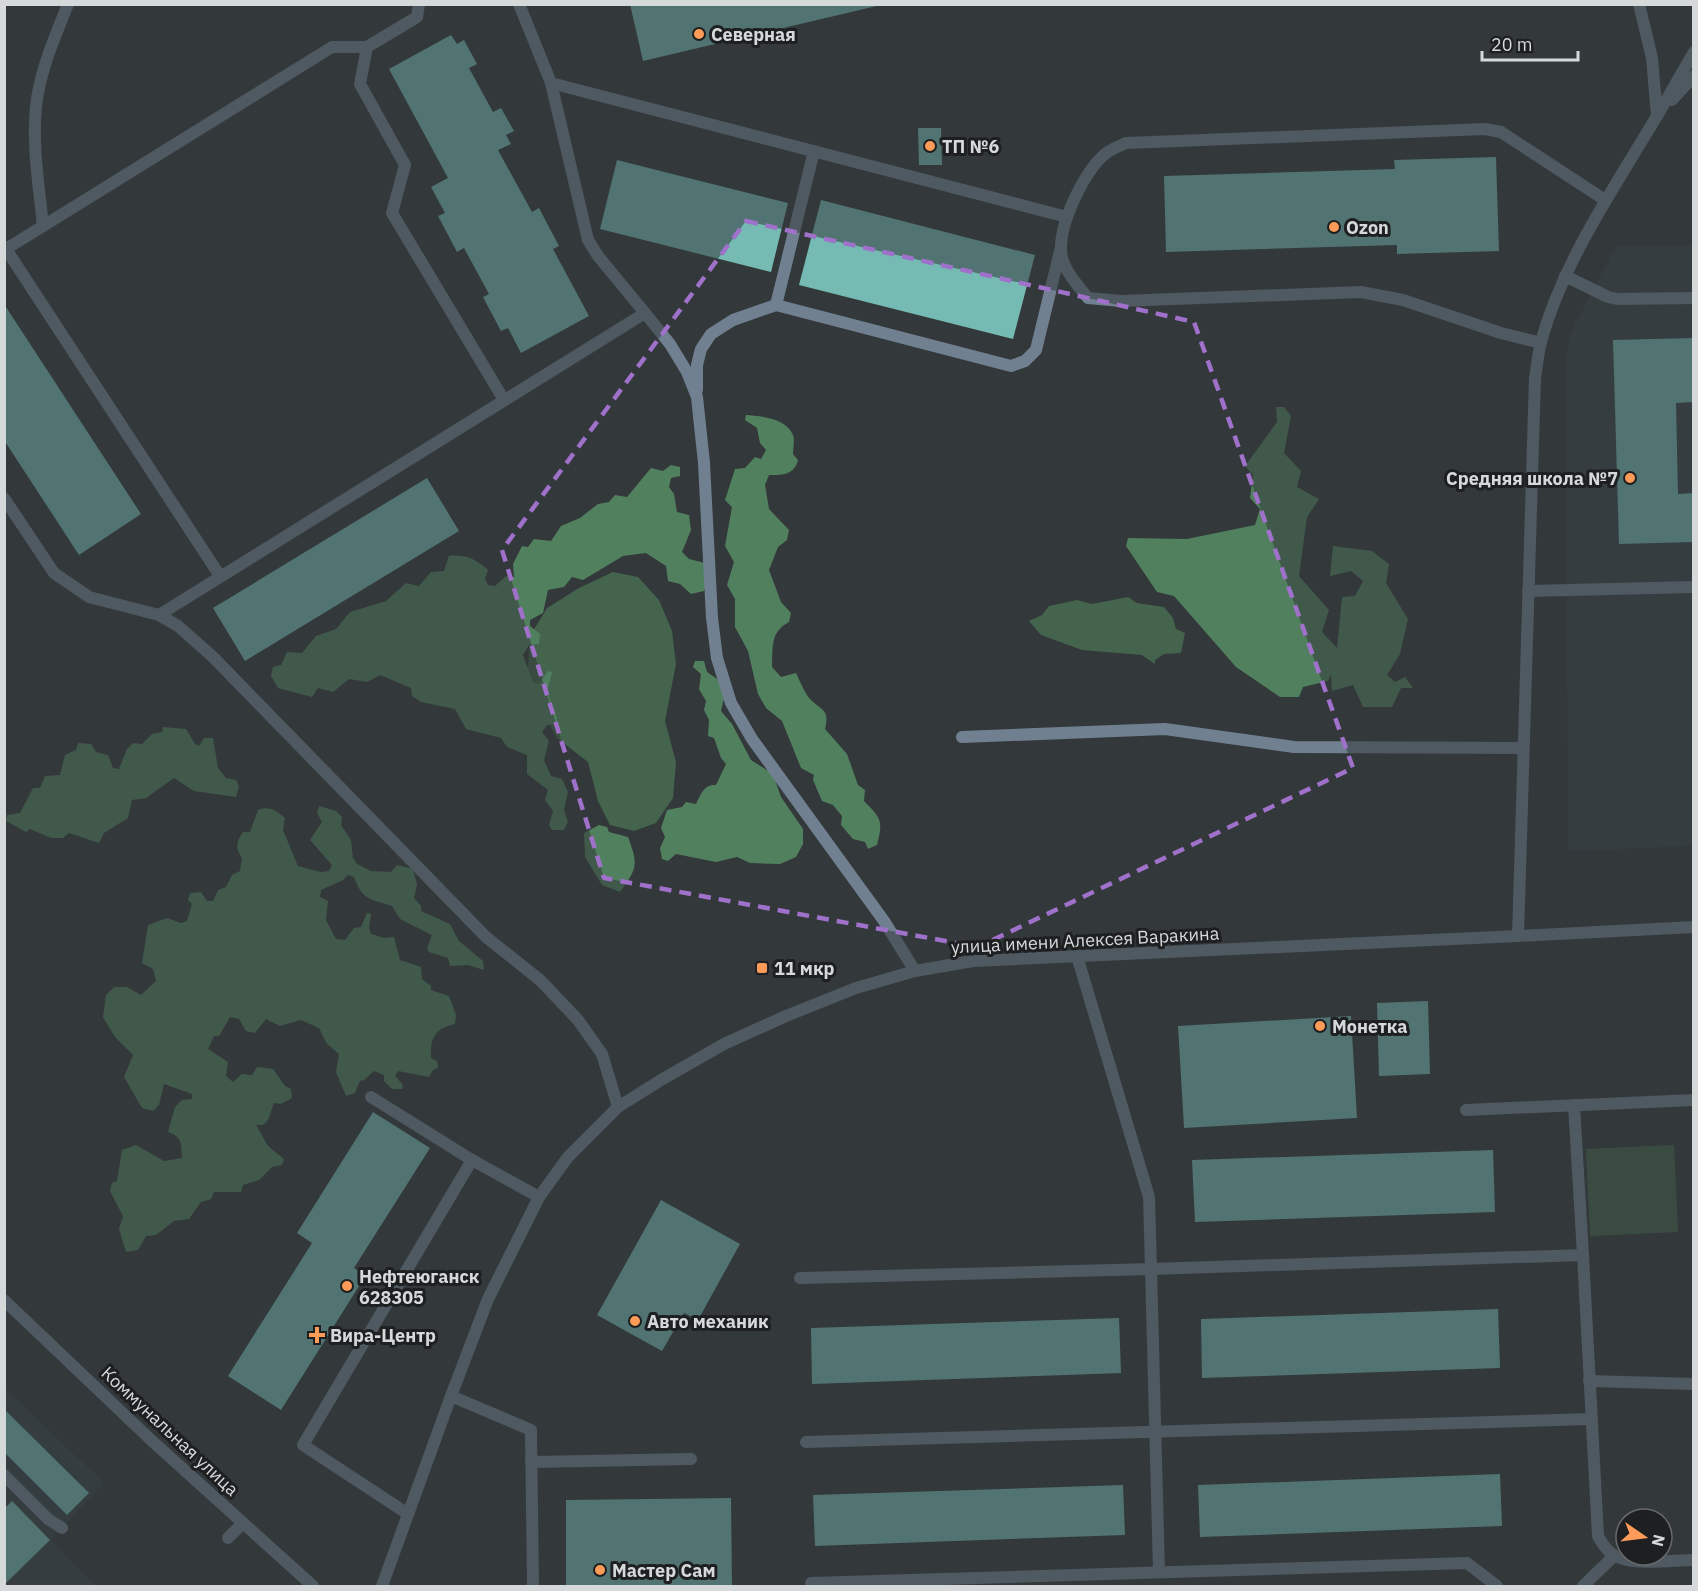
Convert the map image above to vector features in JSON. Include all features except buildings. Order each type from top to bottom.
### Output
[{"type":"street","points":[[43,226],[35,149],[36,105],[48,53],[68,4]]},
{"type":"street","points":[[220,576],[5,247],[43,226],[332,46],[367,47],[417,17],[419,4]]},
{"type":"street","points":[[519,4],[551,83],[588,240],[598,256],[670,344],[687,372],[697,397]]},
{"type":"street","points":[[1639,4],[1652,58],[1657,116]]},
{"type":"street","points":[[367,47],[360,84],[405,165],[392,213],[504,400]]},
{"type":"street","points":[[1518,936],[1535,378],[1541,343],[1566,276],[1605,200],[1694,52]]},
{"type":"street","points":[[1657,116],[1694,76]]},
{"type":"street","points":[[551,83],[1067,217]]},
{"type":"street","points":[[915,971],[884,921],[752,739],[731,703],[717,658],[712,618],[704,463],[697,397],[697,365],[701,349],[711,334],[733,320],[776,305],[1011,366],[1025,361],[1036,350],[1067,217],[1088,172],[1106,153],[1126,142],[1485,129],[1502,132],[1605,200]]},
{"type":"street","points":[[776,305],[814,151]]},
{"type":"street","points":[[1060,251],[1070,277],[1088,298],[1121,301],[1361,292],[1402,300],[1501,333],[1541,343]]},
{"type":"street","points":[[1566,276],[1608,297],[1617,299],[1694,298]]},
{"type":"street","points":[[159,615],[645,313]]},
{"type":"street","points":[[4,498],[54,573],[90,597],[159,615],[178,626],[213,657],[486,937],[540,980],[578,1020],[602,1054],[618,1107]]},
{"type":"street","points":[[1528,591],[1694,587]]},
{"type":"street","points":[[962,737],[1165,729],[1294,747],[1523,748]]},
{"type":"street","name":"улица имени Алексея Варакина","points":[[381,1587],[488,1299],[539,1197],[568,1157],[618,1107],[735,1039],[856,988],[915,971],[973,961],[1694,927]]},
{"type":"street","points":[[1077,956],[1149,1197],[1159,1572]]},
{"type":"street","points":[[371,1097],[472,1160],[539,1197]]},
{"type":"street","points":[[1466,1110],[1694,1100]]},
{"type":"street","points":[[1574,1105],[1598,1536],[1603,1546],[1614,1556],[1583,1587]]},
{"type":"street","points":[[408,1514],[303,1445],[472,1160]]},
{"type":"street","points":[[800,1278],[1582,1255]]},
{"type":"street","name":"Коммунальная улица","points":[[4,1300],[151,1440],[313,1587]]},
{"type":"street","points":[[1589,1381],[1694,1384]]},
{"type":"street","points":[[451,1396],[531,1430],[533,1587]]},
{"type":"street","points":[[806,1442],[1592,1419]]},
{"type":"street","points":[[531,1462],[691,1459]]},
{"type":"street","points":[[4,1475],[48,1519],[62,1528]]},
{"type":"street","points":[[228,1538],[243,1523]]},
{"type":"street","points":[[1674,1560],[1694,1560]]},
{"type":"street","points":[[811,1583],[1467,1563],[1497,1587]]},
{"type":"highlighted area","points":[[746,221],[1194,322],[1353,768],[978,947],[604,878],[502,550]]},
{"type":"shaded area","name":"Средняя школа №7","points":[[1693,245],[1693,846],[1568,851],[1566,366],[1569,336],[1616,246]]},
{"type":"shaded area","points":[[4,1387],[104,1483],[51,1540],[96,1586],[5,1586]]},
{"type":"green space","points":[[1276,407],[1284,407],[1291,416],[1284,453],[1301,471],[1297,487],[1319,499],[1307,517],[1299,576],[1329,610],[1322,632],[1337,648],[1342,597],[1355,596],[1363,581],[1351,571],[1330,576],[1333,546],[1372,551],[1389,564],[1386,583],[1408,619],[1400,654],[1387,675],[1395,682],[1405,677],[1413,688],[1401,688],[1392,707],[1363,707],[1353,685],[1332,691],[1331,674],[1328,681],[1303,687],[1299,697],[1280,697],[1236,667],[1174,596],[1157,592],[1126,546],[1128,538],[1187,539],[1255,525],[1260,509],[1250,498],[1253,475],[1245,466],[1277,422]]},
{"type":"green space","points":[[746,415],[779,421],[790,429],[794,442],[793,454],[798,460],[791,471],[769,475],[765,485],[769,509],[789,530],[787,540],[778,547],[769,570],[781,602],[791,613],[789,622],[778,630],[776,635],[772,667],[781,677],[796,673],[810,699],[826,714],[825,729],[847,754],[858,785],[865,790],[864,801],[880,821],[877,845],[868,849],[865,842],[853,839],[841,825],[842,816],[833,805],[822,801],[813,780],[814,775],[801,768],[782,721],[766,708],[758,694],[748,651],[735,627],[735,599],[727,585],[734,562],[725,546],[732,507],[725,500],[735,469],[745,468],[755,457],[761,459],[766,450],[760,443],[757,428],[745,420]]},
{"type":"green space","points":[[671,465],[680,467],[680,476],[671,478],[669,487],[674,494],[677,512],[689,515],[691,530],[682,552],[689,559],[705,563],[709,575],[704,591],[691,594],[680,584],[668,581],[666,566],[646,553],[623,556],[583,580],[572,577],[564,587],[548,590],[543,613],[530,620],[530,626],[540,634],[539,644],[529,645],[523,655],[533,682],[539,684],[548,671],[552,672],[547,692],[557,718],[556,724],[547,725],[542,732],[549,741],[544,760],[551,776],[562,779],[568,792],[564,810],[568,822],[564,830],[552,830],[549,825],[553,811],[545,800],[548,790],[527,774],[527,755],[507,747],[501,738],[466,729],[455,709],[421,702],[412,696],[411,688],[380,675],[367,682],[349,679],[333,692],[318,688],[312,697],[278,688],[271,676],[273,667],[281,665],[287,652],[302,653],[316,636],[336,629],[350,612],[386,601],[406,583],[419,586],[431,572],[444,571],[449,556],[465,557],[484,566],[488,570],[485,579],[488,585],[495,586],[506,576],[514,577],[513,564],[522,546],[528,547],[534,539],[551,541],[561,526],[580,518],[598,504],[609,502],[615,495],[627,497],[651,468],[663,471]]},
{"type":"green space","points":[[613,572],[638,577],[659,600],[672,631],[676,664],[665,721],[676,762],[673,798],[656,823],[634,831],[610,825],[598,801],[588,762],[557,738],[527,684],[530,636],[547,608],[579,588]]},
{"type":"green space","points":[[1128,597],[1137,603],[1164,607],[1173,618],[1176,629],[1185,633],[1181,653],[1164,654],[1155,660],[1155,664],[1142,655],[1082,650],[1041,635],[1029,621],[1042,615],[1049,606],[1077,600],[1092,604]]},
{"type":"green space","points":[[695,661],[704,661],[707,672],[723,683],[725,694],[721,711],[732,724],[751,760],[773,774],[781,797],[803,829],[803,844],[796,857],[780,864],[750,863],[737,857],[716,862],[676,854],[668,861],[662,859],[660,848],[665,837],[661,828],[667,810],[682,807],[686,802],[696,804],[706,788],[716,785],[726,764],[721,758],[714,738],[708,736],[709,720],[704,710],[706,701],[699,689],[701,674],[693,667]]},
{"type":"green space","points":[[163,727],[186,729],[195,744],[199,746],[204,738],[213,738],[218,768],[226,778],[236,780],[239,786],[236,797],[194,791],[174,778],[146,798],[132,800],[128,818],[104,833],[99,843],[69,833],[63,838],[51,838],[30,829],[26,832],[6,821],[7,815],[20,813],[33,788],[40,788],[45,776],[60,775],[65,755],[76,750],[78,743],[91,744],[96,752],[108,755],[113,768],[119,769],[127,749],[133,743],[142,744],[152,734],[162,732]]},
{"type":"green space","points":[[319,806],[336,811],[342,817],[341,825],[351,840],[353,858],[357,864],[371,871],[391,872],[397,865],[413,869],[417,885],[414,898],[421,906],[421,911],[450,924],[459,941],[483,961],[484,970],[468,965],[450,966],[448,958],[429,952],[427,949],[432,935],[400,919],[392,906],[368,898],[360,890],[354,877],[348,875],[343,880],[321,890],[320,897],[328,901],[326,920],[336,939],[345,940],[354,928],[361,927],[367,913],[371,914],[369,928],[371,934],[384,938],[394,937],[400,960],[421,967],[422,979],[431,986],[431,990],[449,996],[456,1015],[455,1024],[438,1031],[433,1040],[431,1058],[437,1061],[438,1068],[433,1070],[429,1077],[398,1071],[395,1076],[403,1085],[402,1089],[392,1089],[384,1081],[384,1075],[374,1071],[360,1081],[355,1093],[346,1096],[336,1072],[339,1054],[327,1044],[319,1028],[301,1020],[280,1026],[266,1019],[255,1033],[246,1031],[239,1019],[230,1017],[219,1036],[214,1036],[208,1049],[228,1062],[226,1076],[233,1082],[242,1074],[252,1075],[257,1067],[273,1069],[285,1086],[291,1089],[292,1098],[281,1104],[274,1103],[268,1120],[263,1125],[256,1125],[268,1146],[284,1159],[282,1165],[272,1167],[259,1180],[243,1185],[241,1192],[214,1192],[211,1199],[201,1202],[189,1219],[174,1221],[156,1235],[146,1236],[138,1250],[126,1252],[119,1229],[123,1216],[110,1191],[112,1183],[117,1181],[122,1150],[136,1145],[164,1161],[182,1158],[179,1139],[168,1132],[175,1107],[182,1100],[192,1099],[192,1094],[164,1084],[159,1105],[153,1111],[142,1108],[124,1077],[133,1055],[115,1037],[103,1017],[106,995],[114,987],[127,987],[141,995],[156,981],[153,969],[142,963],[148,925],[167,918],[181,923],[187,921],[192,904],[188,900],[190,893],[201,892],[207,901],[213,901],[218,890],[226,887],[232,875],[240,871],[242,858],[237,848],[238,842],[243,832],[250,832],[258,810],[269,808],[285,818],[283,830],[298,866],[320,872],[329,871],[332,865],[310,840],[322,822],[317,813]]},
{"type":"green space","points":[[599,825],[607,827],[609,832],[628,837],[631,846],[635,866],[620,892],[602,885],[585,857],[584,833]]},
{"type":"green space","points":[[1674,1145],[1678,1232],[1590,1236],[1586,1149]]},
{"type":"place","name":"Северная","points":[[699,34]]},
{"type":"place","name":"ТП №6","points":[[930,146]]},
{"type":"place","name":"Ozon","points":[[1334,227]]},
{"type":"place","name":"Средняя школа №7","points":[[1630,478]]},
{"type":"place","name":"11 мкр","points":[[762,968]]},
{"type":"place","name":"Монетка","points":[[1320,1026]]},
{"type":"place","name":"Нефтеюганск 628305","points":[[347,1286]]},
{"type":"place","name":"Авто механик","points":[[635,1321]]},
{"type":"place","name":"Вира-Центр","points":[[317,1335]]},
{"type":"place","name":"Мастер Сам","points":[[600,1570]]}]
